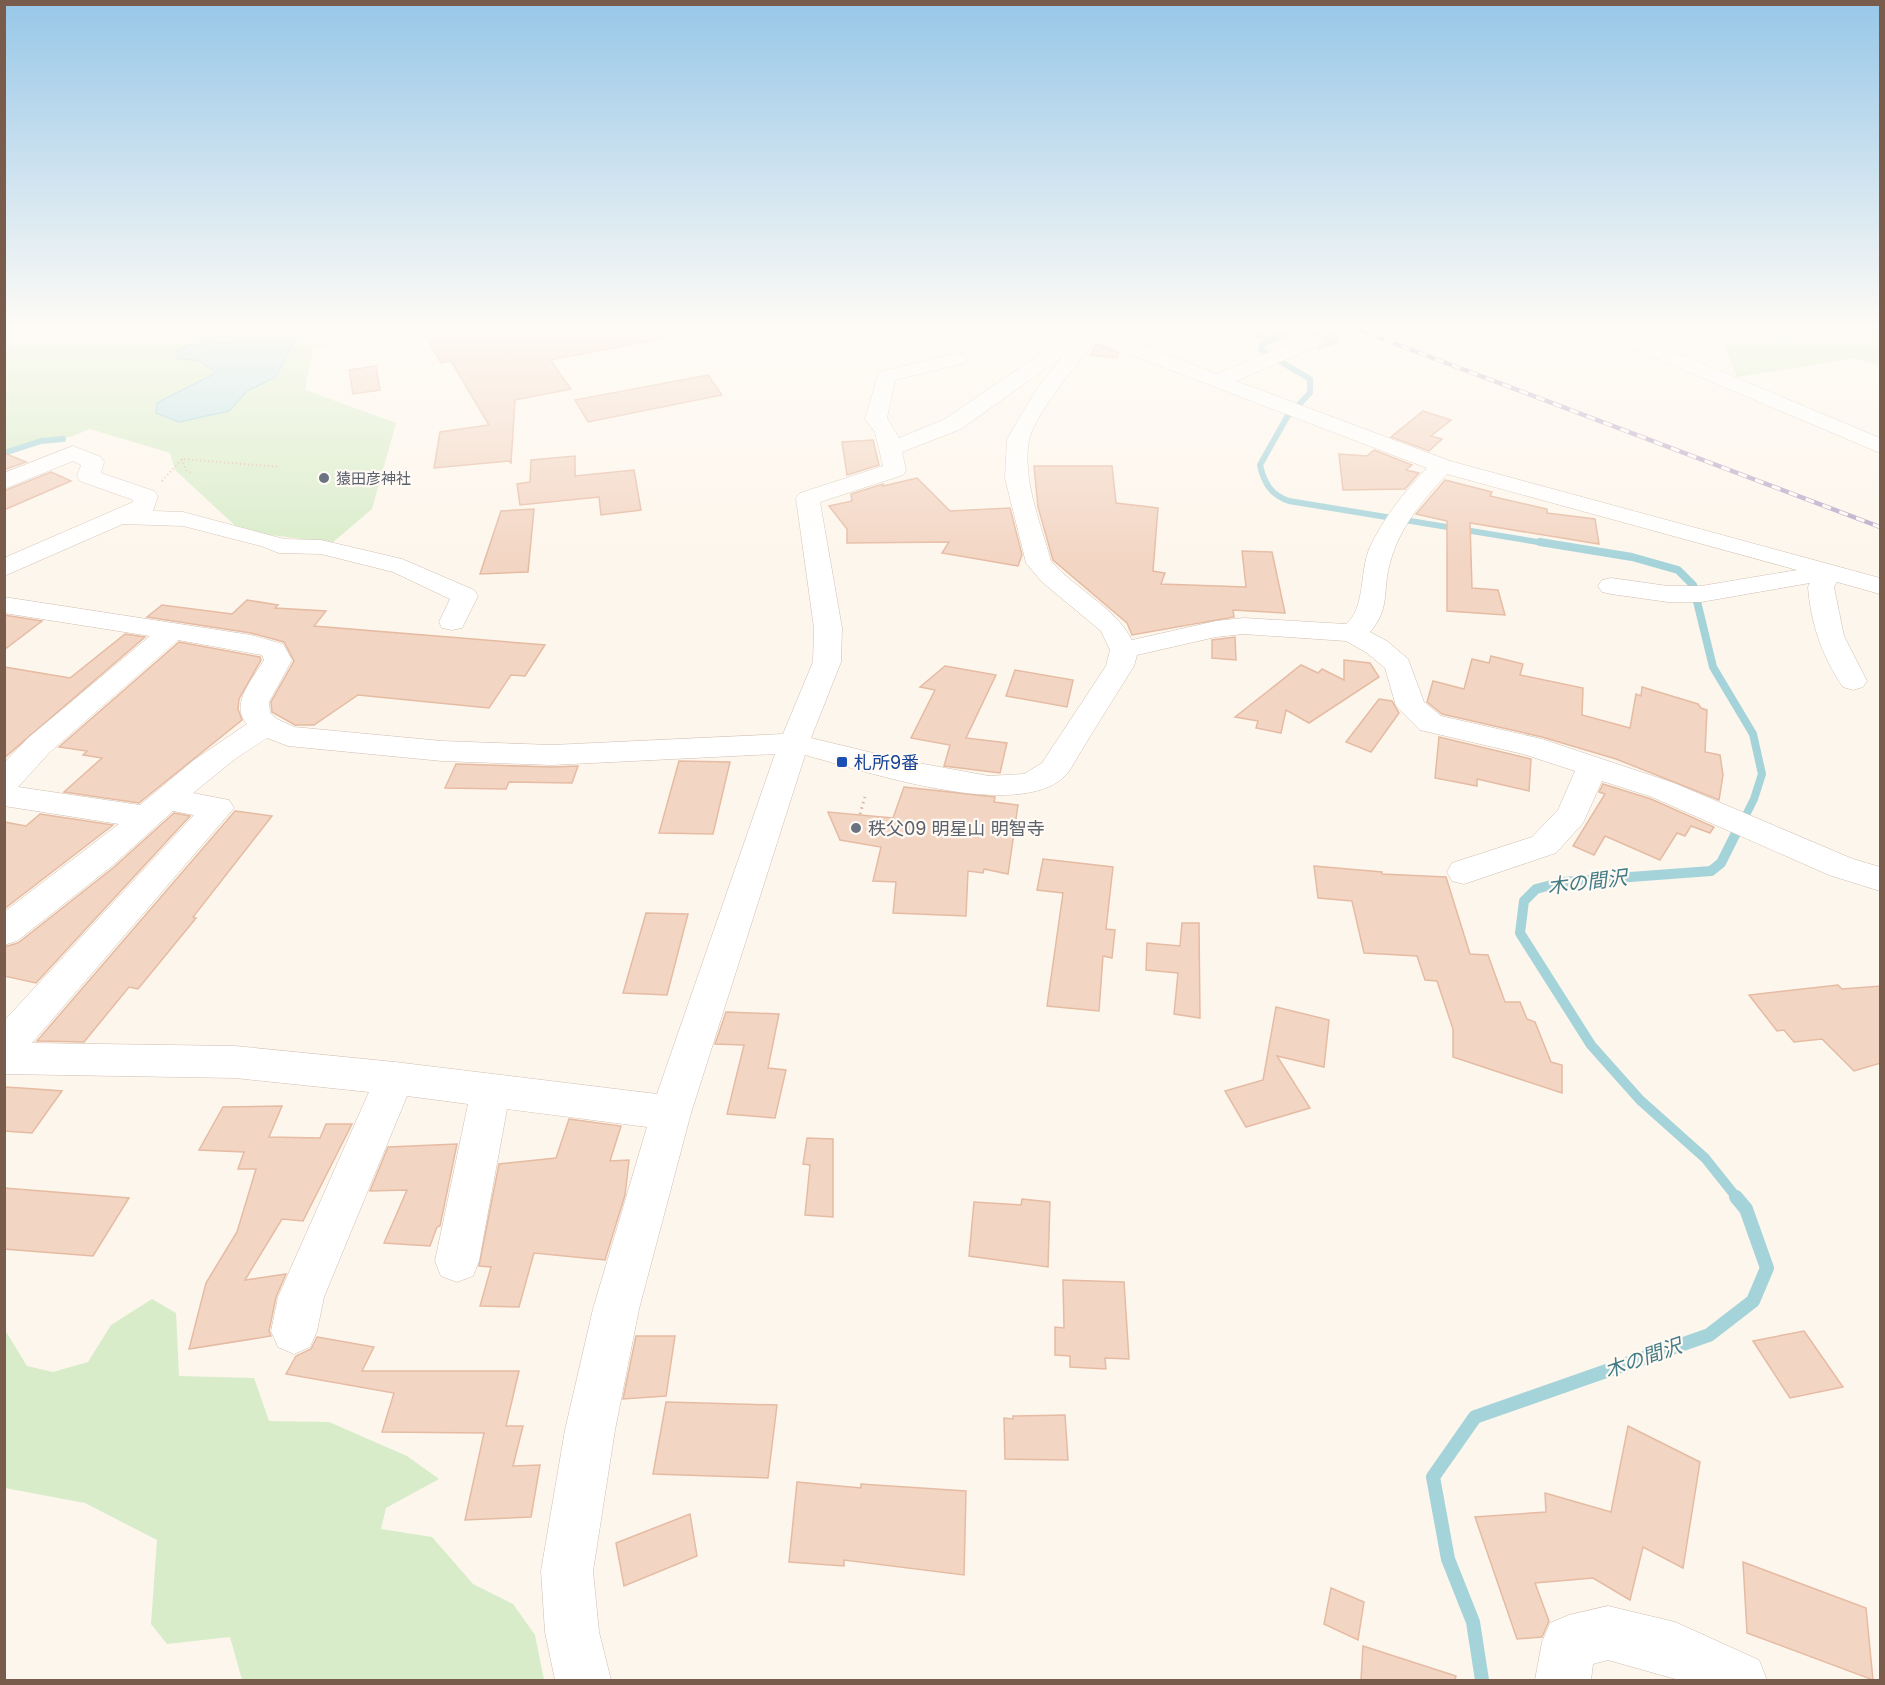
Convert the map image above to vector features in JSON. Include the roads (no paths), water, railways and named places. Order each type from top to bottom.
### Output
[{"type":"street","points":[[583,1680],[572,1632],[567,1571],[590,1430],[616,1309],[670,1113],[794,743],[827,662],[828,628],[808,498],[895,470],[886,431],[876,419],[879,406]]},
{"type":"street","points":[[890,449],[953,424],[979,406]]},
{"type":"street","points":[[4,605],[250,643],[273,650],[278,660],[254,702],[255,715],[266,726],[288,736],[442,751],[541,755],[794,743],[902,770],[989,786],[1032,783],[1053,770],[1120,666],[1124,651],[1112,627],[1051,576],[1040,563],[1020,500],[1017,478],[1018,440],[1037,406]]},
{"type":"street","points":[[1280,406],[1442,466],[1881,586]]},
{"type":"street","points":[[1785,406],[1881,446]]},
{"type":"street","points":[[4,482],[73,453],[93,462],[88,476],[146,496],[144,506],[4,568]]},
{"type":"street","points":[[1352,633],[1364,625],[1372,612],[1376,563],[1398,519],[1409,500],[1442,466]]},
{"type":"street","points":[[120,517],[183,519],[279,546],[321,547],[402,567],[465,596],[452,622]]},
{"type":"street","points":[[1611,586],[1668,594],[1701,594],[1831,572]]},
{"type":"street","points":[[1831,572],[1821,587],[1823,617],[1836,653],[1853,681]]},
{"type":"street","points":[[1124,651],[1216,629],[1244,626],[1352,633],[1377,647],[1398,665],[1411,706],[1431,723],[1531,746],[1593,766],[1753,826],[1840,867],[1881,879]]},
{"type":"street","points":[[4,783],[44,740],[171,631]]},
{"type":"street","points":[[4,932],[112,848],[225,749],[266,726]]},
{"type":"street","points":[[1464,872],[1544,845],[1572,815],[1593,766]]},
{"type":"street","points":[[4,795],[155,808],[218,808],[6,1058]]},
{"type":"street","points":[[6,1058],[235,1062],[396,1078],[670,1113]]},
{"type":"street","points":[[294,1331],[301,1297],[396,1078]]},
{"type":"street","points":[[457,1261],[486,1109],[497,1091]]},
{"type":"street","points":[[1563,1680],[1569,1642],[1608,1633],[1675,1650],[1739,1680]]},
{"type":"water","points":[[157,406],[234,406],[229,411],[179,422],[156,413]]},
{"type":"waterway","name":"木の間沢","points":[[1298,406],[1287,417],[1260,465],[1266,483],[1277,495],[1289,501],[1550,544]]},
{"type":"waterway","points":[[4,453],[41,441],[63,439]]},
{"type":"waterway","name":"木の間沢","points":[[1540,542],[1632,557],[1678,570],[1693,585],[1713,667],[1753,734],[1762,774],[1754,799],[1740,827]]},
{"type":"waterway","name":"木の間沢","points":[[1737,1198],[1705,1158],[1640,1100],[1591,1045],[1520,933],[1524,901],[1536,889],[1563,882],[1711,871],[1721,863],[1740,825]]},
{"type":"waterway","name":"木の間沢","points":[[1482,1680],[1473,1622],[1448,1559],[1433,1477],[1475,1417],[1709,1335],[1753,1301],[1767,1268],[1746,1209],[1736,1197]]},
{"type":"railway","points":[[1559,406],[1880,527]]},
{"type":"place","name":"猿田彦神社","points":[[324,478]]},
{"type":"place","name":"札所9番","points":[[842,762]]},
{"type":"place","name":"秩父09 明星山 明智寺","points":[[856,828]]}]
